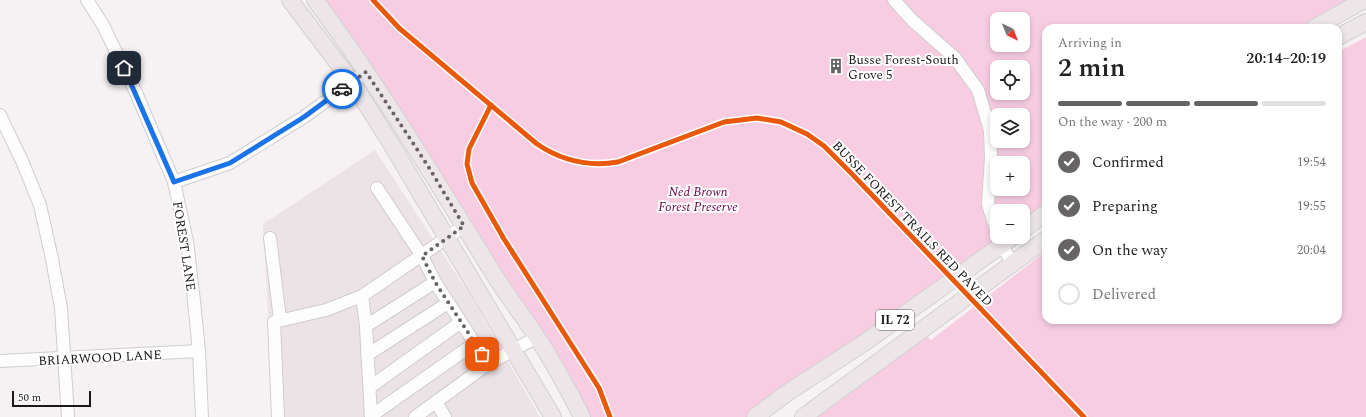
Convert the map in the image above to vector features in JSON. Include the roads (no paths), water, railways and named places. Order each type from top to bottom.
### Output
[{"type":"main road","points":[[290,0],[352,82],[448,238],[553,417]]},
{"type":"main road","points":[[315,0],[366,72],[428,166],[498,281],[536,337],[582,417]]},
{"type":"main road","points":[[1321,24],[1364,0]]},
{"type":"main road","points":[[1342,35],[1366,22]]},
{"type":"main road","points":[[1030,225],[1042,216]]},
{"type":"main road","name":"IL 72","points":[[803,417],[1042,242]]},
{"type":"main road","name":"IL 72","points":[[755,417],[787,393],[864,343],[994,244]]},
{"type":"street","name":"FOREST LANE","points":[[87,0],[103,25],[138,95],[174,182],[186,241],[199,352],[202,417]]},
{"type":"street","points":[[894,0],[912,20],[955,58],[978,90],[990,130],[991,158],[988,204],[990,209]]},
{"type":"street","points":[[174,182],[230,163],[304,117],[366,72]]},
{"type":"street","points":[[0,115],[22,161],[40,205],[61,308],[68,417]]},
{"type":"street","points":[[377,188],[422,256],[435,282],[488,364]]},
{"type":"street","points":[[278,417],[274,322],[280,319],[326,310],[362,296],[464,226]]},
{"type":"street","points":[[270,238],[280,319]]},
{"type":"street","points":[[1005,244],[1013,263]]},
{"type":"street","points":[[366,326],[435,282]]},
{"type":"street","points":[[362,296],[366,326],[371,416]]},
{"type":"street","points":[[368,355],[448,303]]},
{"type":"street","points":[[370,387],[461,322]]},
{"type":"street","points":[[415,417],[488,364],[536,337]]},
{"type":"street","points":[[371,416],[475,343]]},
{"type":"street","name":"BRIARWOOD LANE","points":[[0,362],[199,352]]},
{"type":"street","points":[[436,402],[445,417]]},
{"type":"place","name":"Busse Forest-South Grove 5","points":[[836,66]]},
{"type":"park label","name":"Ned Brown Forest Preserve","points":[[698,198]]}]
